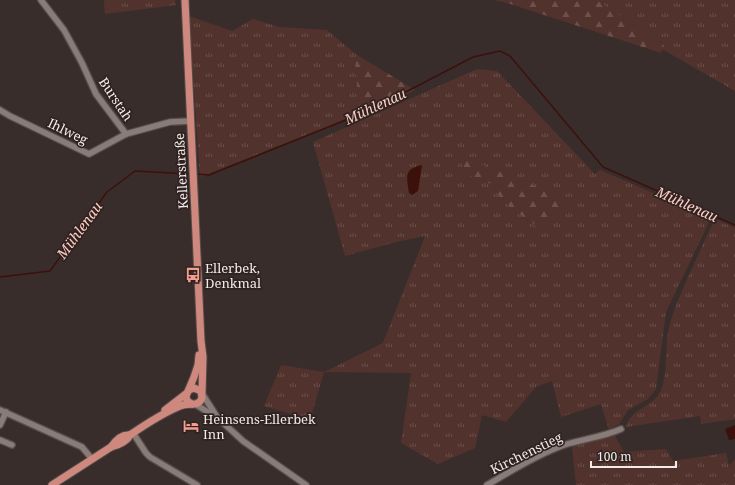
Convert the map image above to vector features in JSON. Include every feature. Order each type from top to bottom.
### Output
[{"type":"main road","name":"Kellerstraße","points":[[185,0],[203,357],[202,394]]},
{"type":"main road","name":"Kellerstraße","points":[[188,391],[198,365],[201,341]]},
{"type":"main road","points":[[52,485],[111,447],[121,437],[126,434],[131,434],[153,420],[181,406],[193,404],[202,400],[202,394],[196,388],[188,391],[153,420]]},
{"type":"main road","points":[[188,391],[187,401],[193,404]]},
{"type":"street","name":"Burstah","points":[[41,0],[64,30],[82,63],[96,94],[126,134],[170,122],[190,121]]},
{"type":"street","name":"Ihlweg","points":[[0,110],[89,154],[126,134]]},
{"type":"street","points":[[202,394],[218,419]]},
{"type":"street","points":[[193,404],[218,419],[243,441],[306,485]]},
{"type":"street","points":[[0,424],[3,411],[82,447],[92,459]]},
{"type":"street","name":"Kirchenstieg","points":[[486,485],[522,465],[563,446],[609,434],[621,429]]},
{"type":"street","points":[[131,434],[150,457],[197,485]]},
{"type":"street","points":[[0,440],[12,446]]},
{"type":"green space","points":[[104,0],[175,0],[176,5],[105,14]]},
{"type":"green space","points":[[494,0],[599,0],[599,2],[664,45],[661,53]]},
{"type":"green space","points":[[599,0],[735,0],[735,91],[662,49],[664,45],[599,2]]},
{"type":"green space","points":[[189,16],[232,31],[253,19],[279,27],[327,30],[357,55],[355,67],[360,114],[200,177]]},
{"type":"green space","points":[[357,55],[415,90],[359,118],[360,114],[355,67]]},
{"type":"green space","points":[[477,69],[497,71],[595,174],[600,170],[711,218],[666,312],[656,389],[648,399],[628,410],[619,424],[609,430],[601,404],[561,417],[552,381],[536,387],[506,422],[482,415],[475,448],[438,464],[401,443],[411,373],[324,372],[383,343],[425,236],[396,242],[345,256],[313,142]],"holes":[[[491,184],[540,229],[507,204]]]},
{"type":"green space","points":[[465,158],[568,199],[541,229],[512,209],[499,196],[491,184],[461,172]]},
{"type":"green space","points":[[715,219],[735,228],[735,419],[701,424],[700,416],[626,427],[632,416],[658,396],[661,390],[665,377],[667,339],[672,317]]},
{"type":"green space","points":[[281,365],[324,372],[310,420],[264,406]]},
{"type":"green space","points":[[615,436],[624,452],[666,449],[673,461],[726,453],[729,466],[735,459],[735,485],[576,485],[572,446]]},
{"type":"shaded area","points":[[422,165],[418,191],[412,195],[409,193],[407,178],[409,171]]},
{"type":"shaded area","points":[[735,425],[735,439],[729,440],[725,429]]},
{"type":"waterway","name":"Mühlenau","points":[[196,174],[209,175],[373,109],[473,57],[500,51],[510,56],[603,167],[735,225]]},
{"type":"waterway","name":"Mühlenau","points":[[0,277],[50,271],[107,192],[135,171],[191,174]]},
{"type":"place","name":"Ellerbek, Denkmal","points":[[193,275]]},
{"type":"place","name":"Heinsens-Ellerbek Inn","points":[[191,426]]}]
